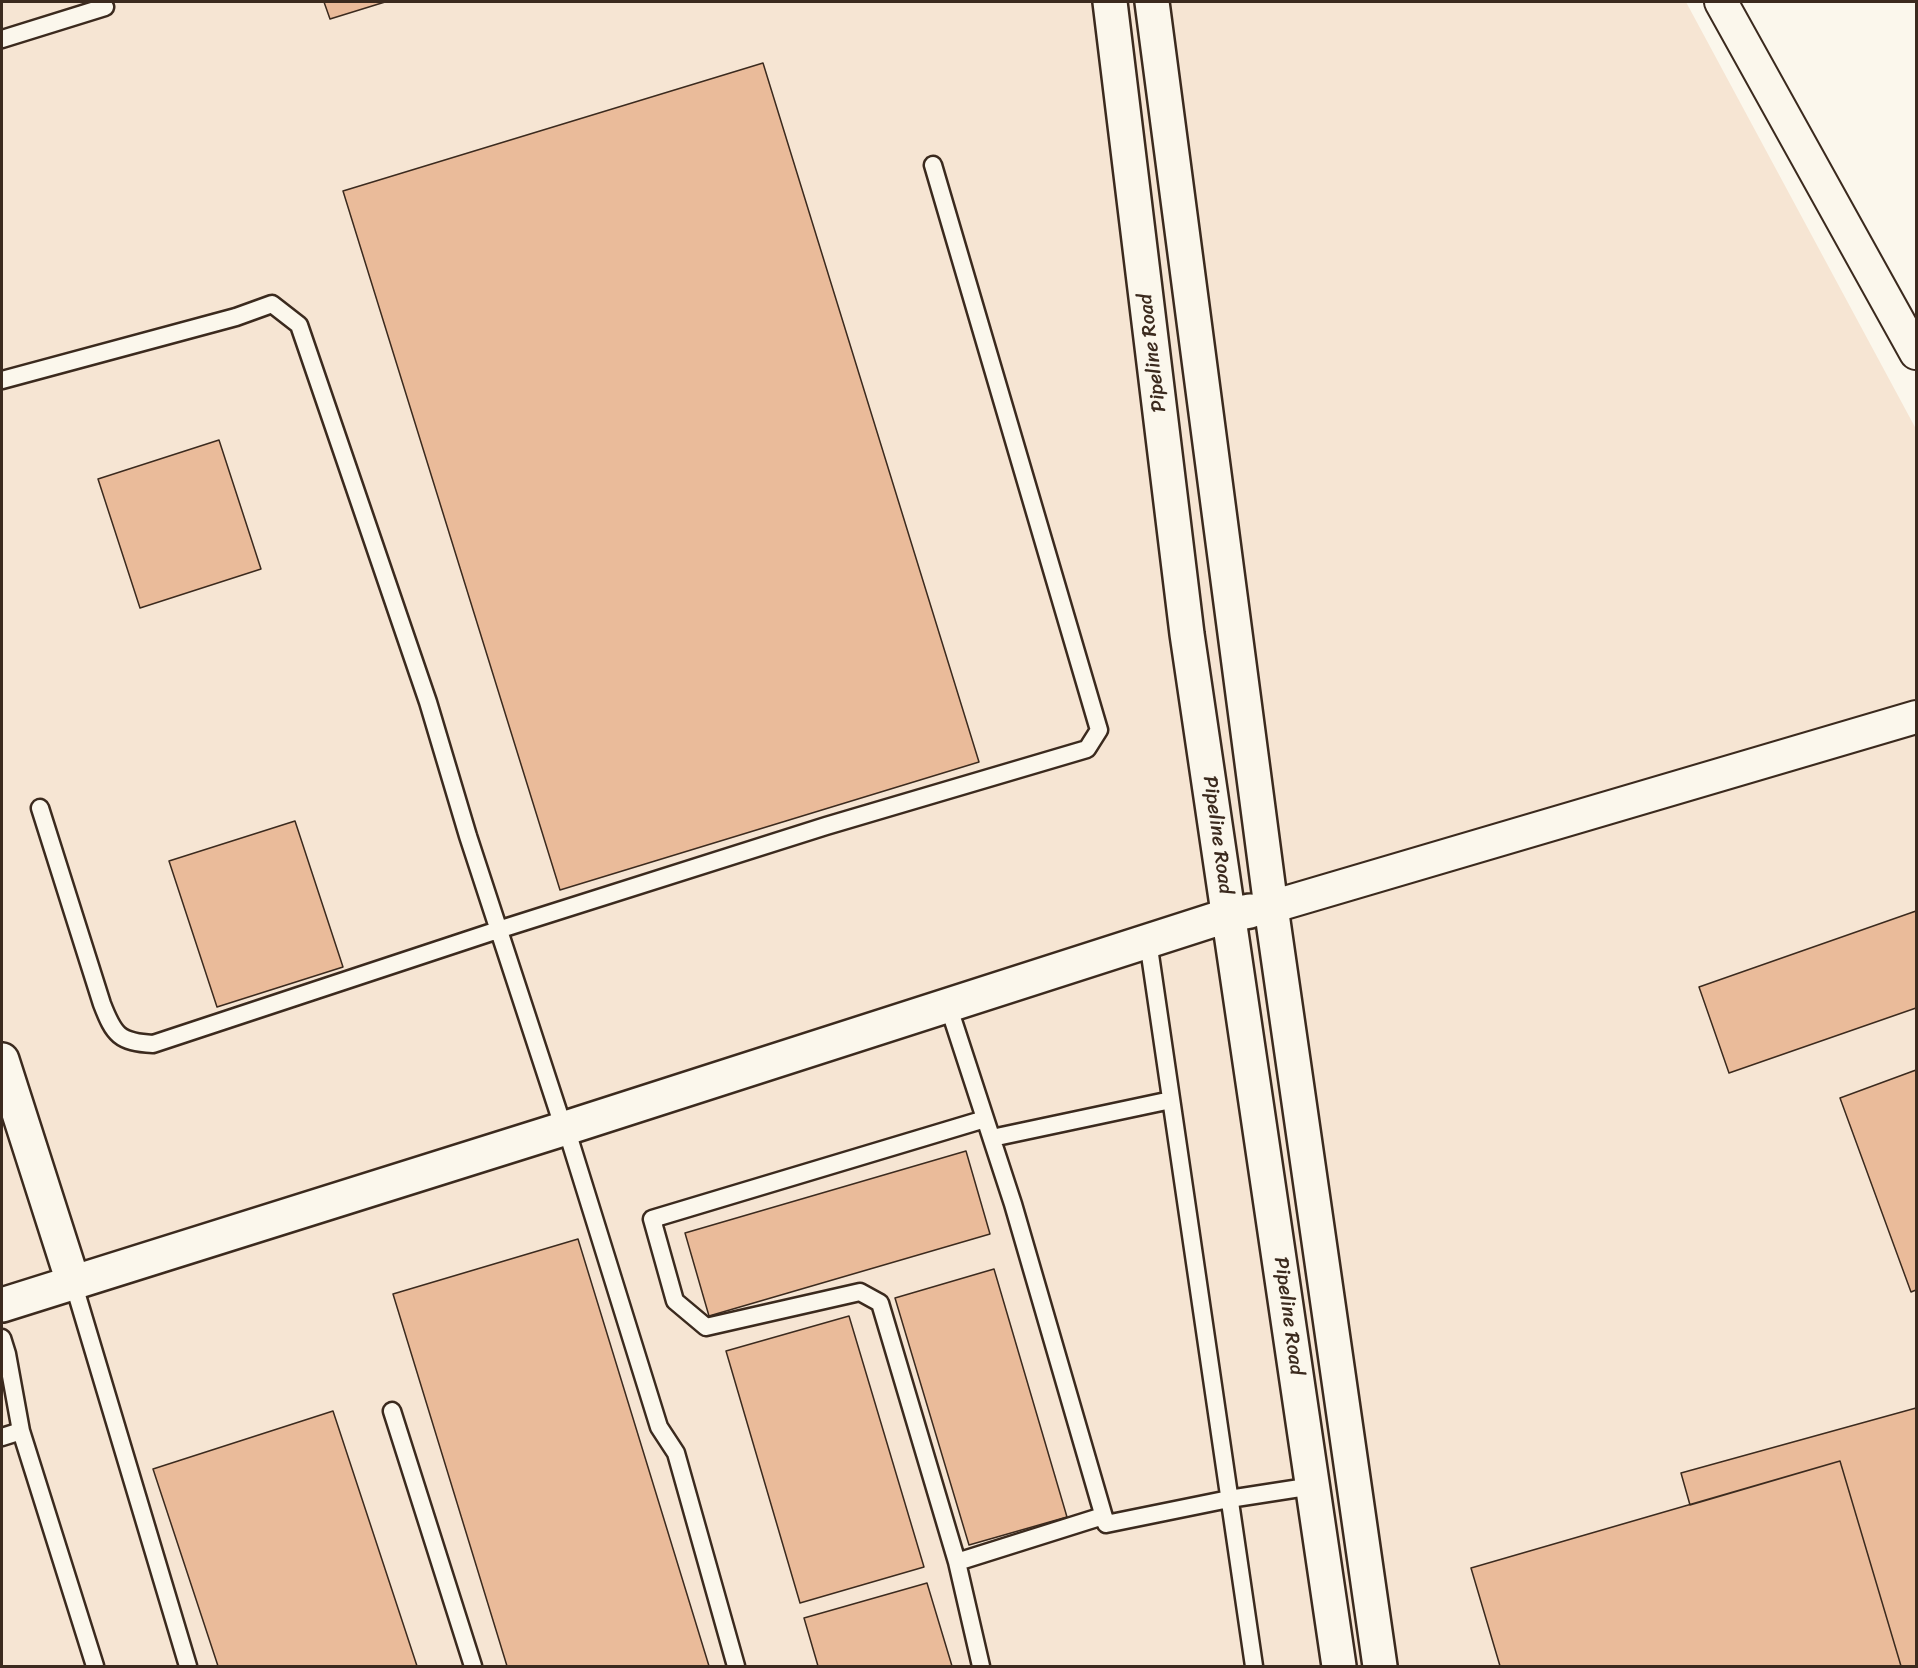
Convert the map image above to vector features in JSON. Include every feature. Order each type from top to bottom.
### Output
[{"type":"main road","name":"Pipeline Road","points":[[1110,2],[1187,634],[1339,1666]]},
{"type":"main road","points":[[1152,2],[1271,907],[1380,1666]]},
{"type":"main road","points":[[1130,162],[1173,159]]},
{"type":"main road","points":[[2,1305],[566,1128],[1229,915],[1271,907]]},
{"type":"main road","points":[[2,1060],[73,1282]]},
{"type":"street","points":[[1721,2],[1917,353]]},
{"type":"street","points":[[1271,907],[1917,717]]},
{"type":"lane","points":[[2,39],[105,7]]},
{"type":"lane","points":[[40,808],[111,1027],[130,1042],[153,1044],[498,930],[826,826],[1087,749],[1099,730],[933,165]]},
{"type":"lane","points":[[2,380],[272,304],[299,325],[428,702],[498,930],[556,1106],[566,1128],[659,1427],[676,1453],[736,1666]]},
{"type":"lane","points":[[1148,941],[1254,1666]]},
{"type":"lane","points":[[948,1005],[1016,1215],[1106,1524],[1229,1498],[1313,1486]]},
{"type":"lane","points":[[992,1138],[1171,1100]]},
{"type":"lane","points":[[981,1666],[957,1562],[880,1303],[860,1292],[706,1327],[675,1301],[652,1218],[985,1119]]},
{"type":"lane","points":[[73,1282],[188,1666]]},
{"type":"lane","points":[[2,1338],[21,1431],[94,1666]]},
{"type":"lane","points":[[392,1411],[472,1666]]},
{"type":"lane","points":[[2,1437],[21,1431]]},
{"type":"lane","points":[[957,1562],[1103,1516]]},
{"type":"shaded area","points":[[2,2],[1686,2],[1916,429],[1916,1666],[2,1666]]},
{"type":"building","points":[[324,2],[385,2],[330,19]]},
{"type":"building","points":[[763,63],[979,762],[560,890],[343,191]]},
{"type":"building","points":[[219,440],[261,569],[140,608],[98,479]]},
{"type":"building","points":[[295,821],[343,967],[217,1007],[169,861]]},
{"type":"building","points":[[1916,911],[1916,1008],[1729,1073],[1699,987]]},
{"type":"building","points":[[1916,1070],[1916,1290],[1911,1292],[1840,1098]]},
{"type":"building","points":[[966,1151],[990,1234],[709,1316],[685,1233]]},
{"type":"building","points":[[578,1239],[709,1666],[507,1666],[393,1294]]},
{"type":"building","points":[[994,1269],[1067,1517],[969,1545],[895,1298]]},
{"type":"building","points":[[849,1316],[924,1567],[800,1603],[726,1351]]},
{"type":"building","points":[[1916,1408],[1916,1666],[1901,1666],[1840,1461],[1690,1505],[1681,1473]]},
{"type":"building","points":[[333,1411],[417,1666],[218,1666],[153,1469]]},
{"type":"building","points":[[1840,1461],[1901,1666],[1500,1666],[1471,1568]]},
{"type":"building","points":[[927,1583],[952,1666],[818,1666],[804,1618]]}]
